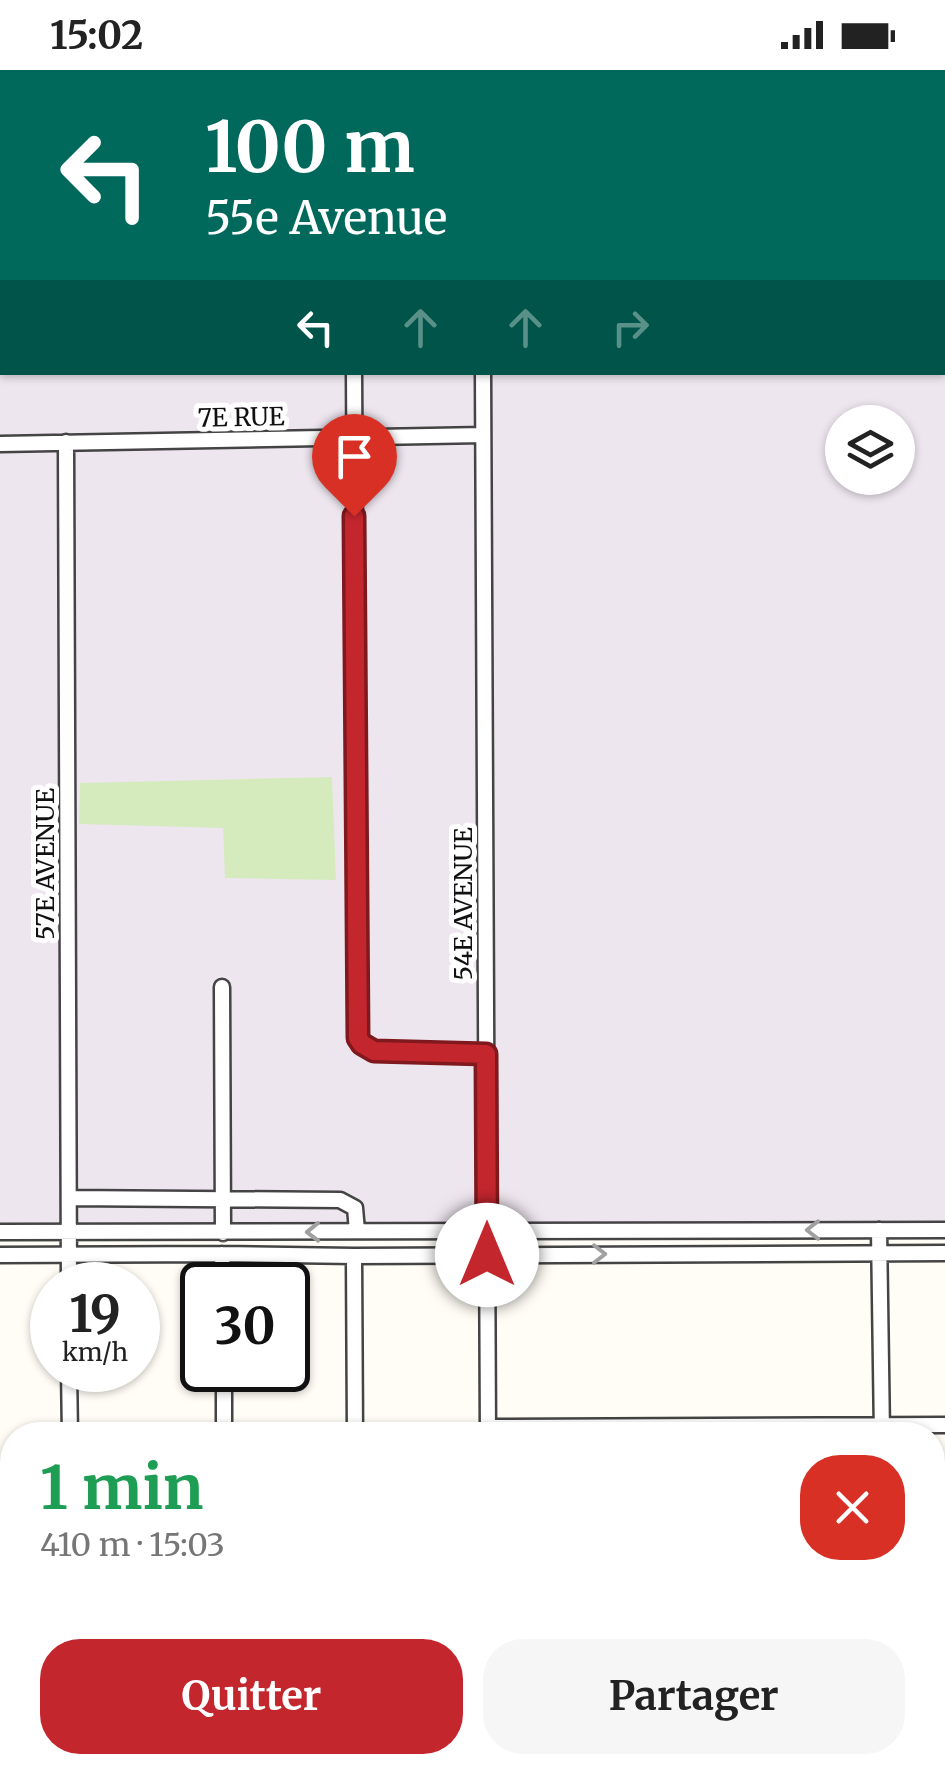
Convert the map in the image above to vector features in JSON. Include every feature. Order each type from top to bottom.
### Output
[{"type":"street","points":[[354,375],[358,1038],[374,1051],[486,1054]]},
{"type":"street","name":"54E AVENUE","points":[[483,375],[488,1422]]},
{"type":"street","name":"7E RUE","points":[[0,444],[484,435]]},
{"type":"street","name":"57E AVENUE","points":[[66,442],[70,1262]]},
{"type":"street","points":[[222,987],[223,1233]]},
{"type":"street","points":[[69,1198],[340,1200],[357,1213],[357,1231]]},
{"type":"street","points":[[879,1230],[882,1422]]},
{"type":"street","points":[[0,1232],[945,1230]]},
{"type":"street","points":[[0,1254],[945,1253]]},
{"type":"street","points":[[222,1254],[222,1262]]},
{"type":"street","points":[[354,1256],[356,1422]]},
{"type":"street","points":[[70,1392],[70,1422]]},
{"type":"street","points":[[224,1392],[224,1422]]},
{"type":"shaded area","points":[[0,375],[945,375],[945,1227],[0,1231]]},
{"type":"green space","points":[[332,777],[336,880],[225,878],[223,828],[79,824],[80,783]]},
{"type":"route","points":[[354,516],[356,1030],[362,1044],[374,1051],[486,1054],[487,1255]]}]
